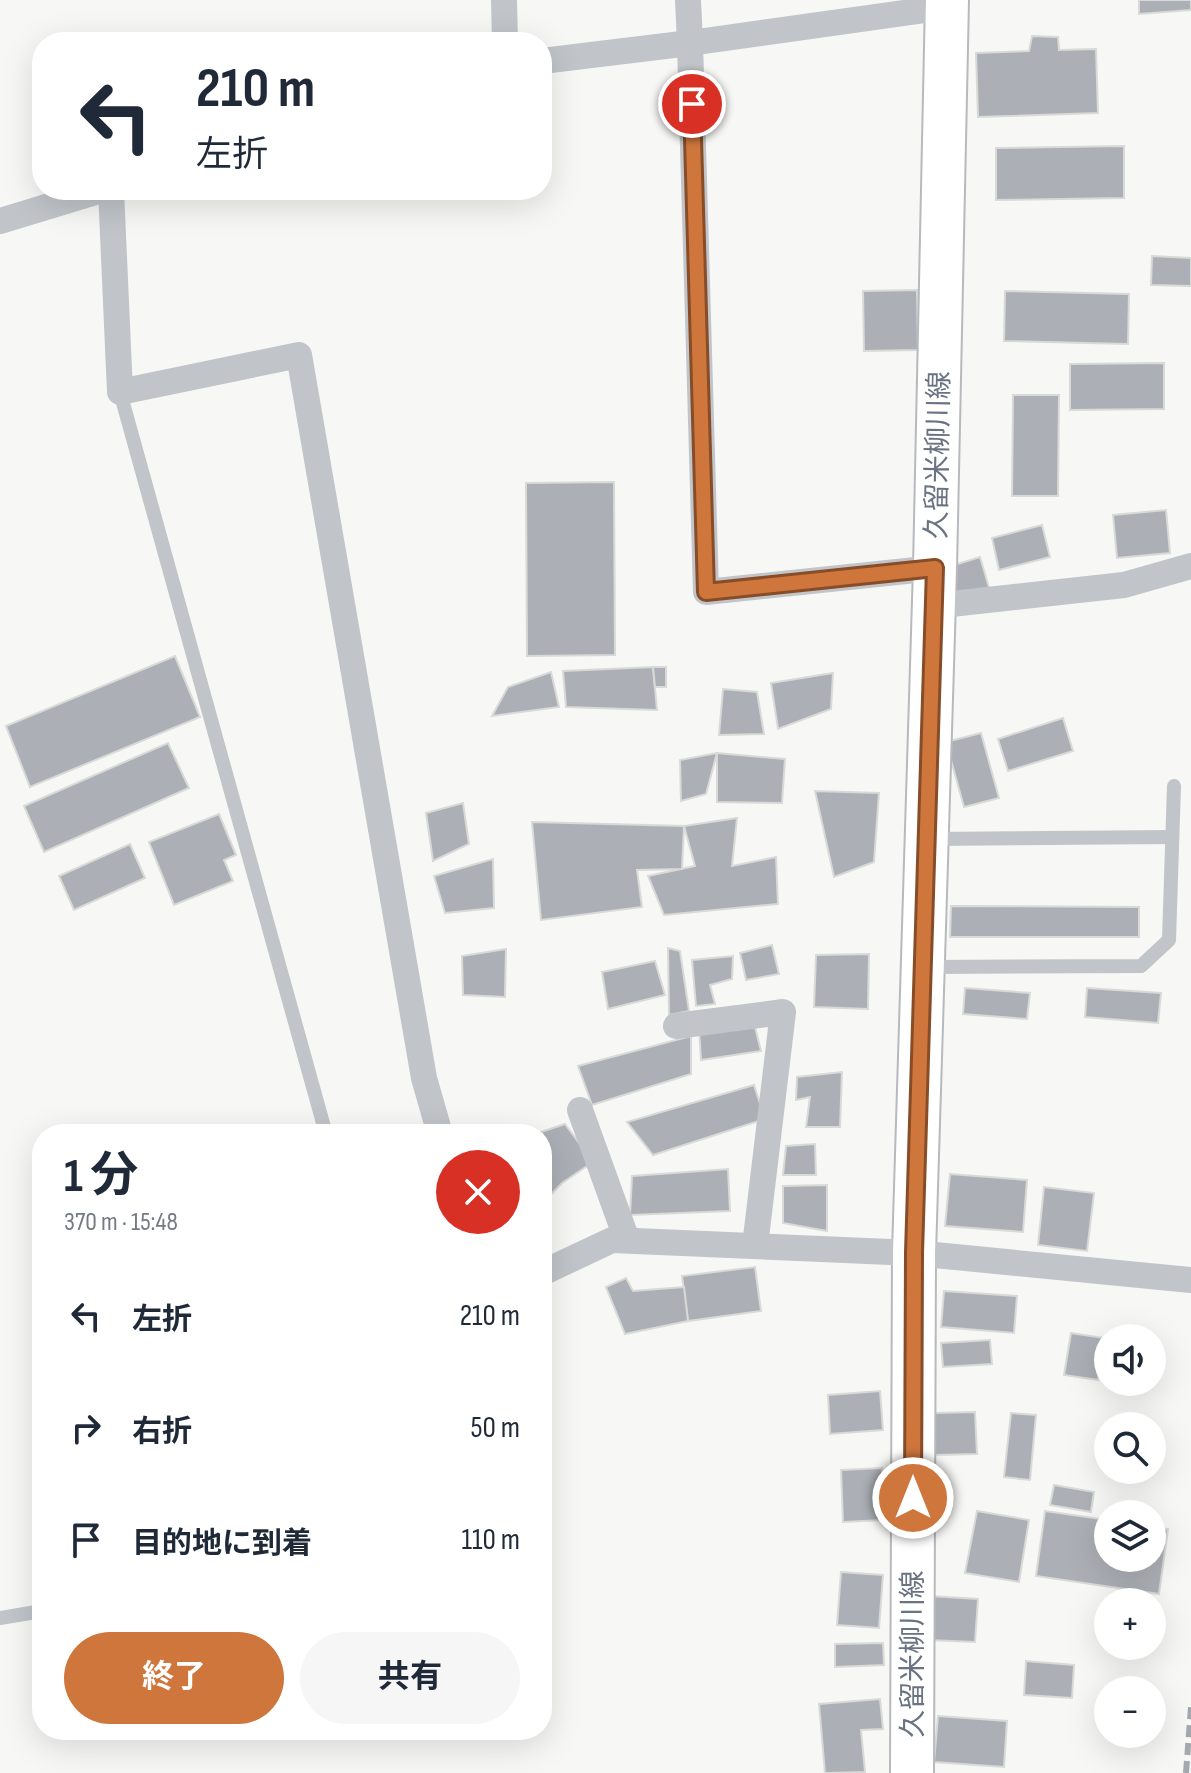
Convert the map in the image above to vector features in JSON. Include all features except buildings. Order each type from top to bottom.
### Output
[{"type":"main road","name":"久留米柳川線","points":[[912,1773],[914,1253],[934,587],[947,3]]},
{"type":"street","points":[[504,0],[505,32]]},
{"type":"street","points":[[688,0],[706,592],[1124,585],[1191,566]]},
{"type":"street","points":[[552,60],[690,43],[947,3]]},
{"type":"street","points":[[0,221],[69,200]]},
{"type":"street","points":[[111,200],[120,392],[299,355],[424,1078],[437,1124]]},
{"type":"street","points":[[676,1026],[783,1012],[755,1246]]},
{"type":"street","points":[[580,1110],[627,1240]]},
{"type":"street","points":[[552,1268],[612,1240],[627,1240],[914,1253],[1191,1280]]},
{"type":"lane","points":[[120,392],[323,1124]]},
{"type":"lane","points":[[923,967],[1141,966],[1169,940],[1174,786]]},
{"type":"lane","points":[[926,840],[1172,837]]},
{"type":"lane","points":[[0,1618],[32,1613]]},
{"type":"railway","points":[[1186,1773],[1191,1707]]},
{"type":"route","points":[[692,104],[706,592],[935,568],[914,1253],[913,1498]]}]
